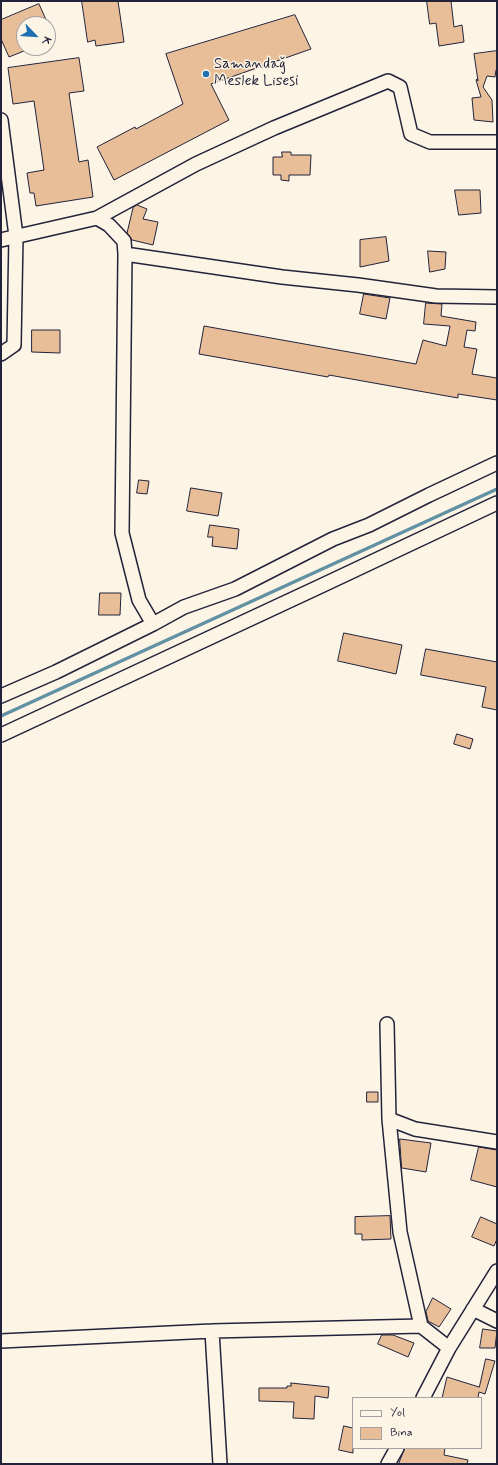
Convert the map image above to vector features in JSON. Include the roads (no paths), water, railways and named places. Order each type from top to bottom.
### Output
[{"type":"street","points":[[1,240],[97,218],[203,161],[274,128],[388,81],[400,88],[411,134],[430,142],[497,142]]},
{"type":"street","points":[[1,120],[16,236],[14,345],[1,354]]},
{"type":"street","points":[[97,218],[109,225],[124,241],[122,533],[139,600],[153,624]]},
{"type":"street","points":[[125,254],[282,277],[358,285],[436,296],[497,297]]},
{"type":"street","points":[[1,696],[56,672],[184,607],[235,589],[333,539],[369,526],[429,495],[497,463]]},
{"type":"street","points":[[1,735],[324,586],[497,503]]},
{"type":"street","points":[[387,1024],[389,1119],[400,1232],[421,1326],[449,1348]]},
{"type":"street","points":[[389,1119],[415,1129],[497,1142]]},
{"type":"street","points":[[424,1397],[449,1348],[497,1271]]},
{"type":"street","points":[[473,1309],[497,1321]]},
{"type":"street","points":[[1,1341],[212,1331],[421,1326]]},
{"type":"street","points":[[212,1331],[220,1464]]},
{"type":"street","points":[[388,1464],[396,1449]]},
{"type":"waterway","points":[[1,716],[497,489]]},
{"type":"place","name":"Samandağ Meslek Lisesi","points":[[206,74]]}]
